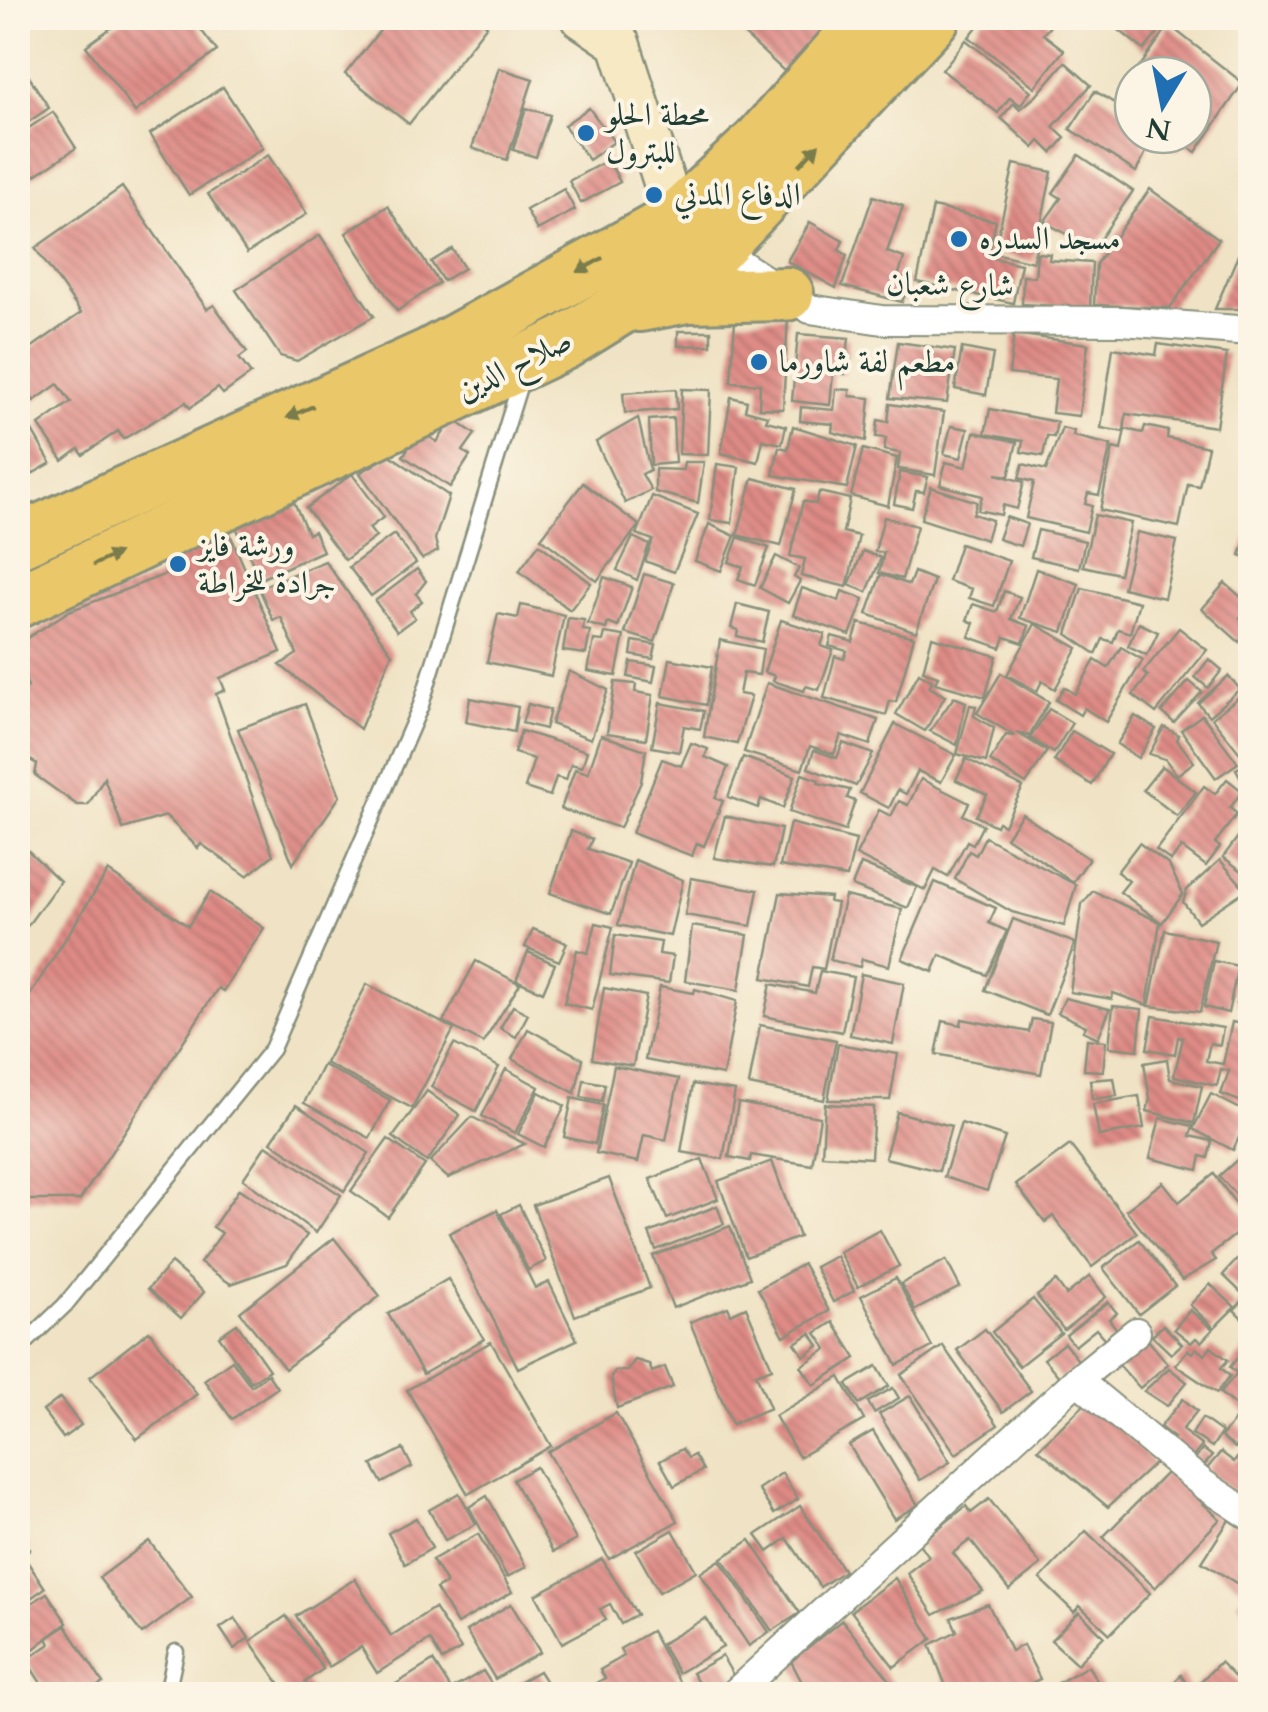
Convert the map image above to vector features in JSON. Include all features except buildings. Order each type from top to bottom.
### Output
[{"type":"highway","name":"صلاح الدين","points":[[18,541],[696,234],[758,143],[868,18]]},
{"type":"highway","name":"صلاح الدين","points":[[18,601],[527,360],[618,309],[933,18]]},
{"type":"highway","points":[[618,309],[688,296],[787,294]]},
{"type":"street","points":[[582,18],[626,30],[696,234]]},
{"type":"street","name":"شارع شعبان","points":[[696,234],[810,309],[882,320],[1122,321],[1250,331]]},
{"type":"street","points":[[734,1694],[1077,1380],[1136,1332]]},
{"type":"street","points":[[1077,1380],[1203,1484],[1250,1515]]},
{"type":"lane","points":[[18,1350],[65,1305],[272,1049],[421,706],[527,360]]},
{"type":"lane","points":[[167,1694],[176,1652]]},
{"type":"place","name":"محطة الحلو للبترول","points":[[586,133]]},
{"type":"place","name":"الدفاع المدني","points":[[654,195]]},
{"type":"place","name":"مسجد السدره","points":[[959,239]]},
{"type":"place","name":"مطعم لفة شاورما","points":[[759,362]]},
{"type":"place","name":"ورشة فايز جرادة للخراطة","points":[[178,564]]}]
